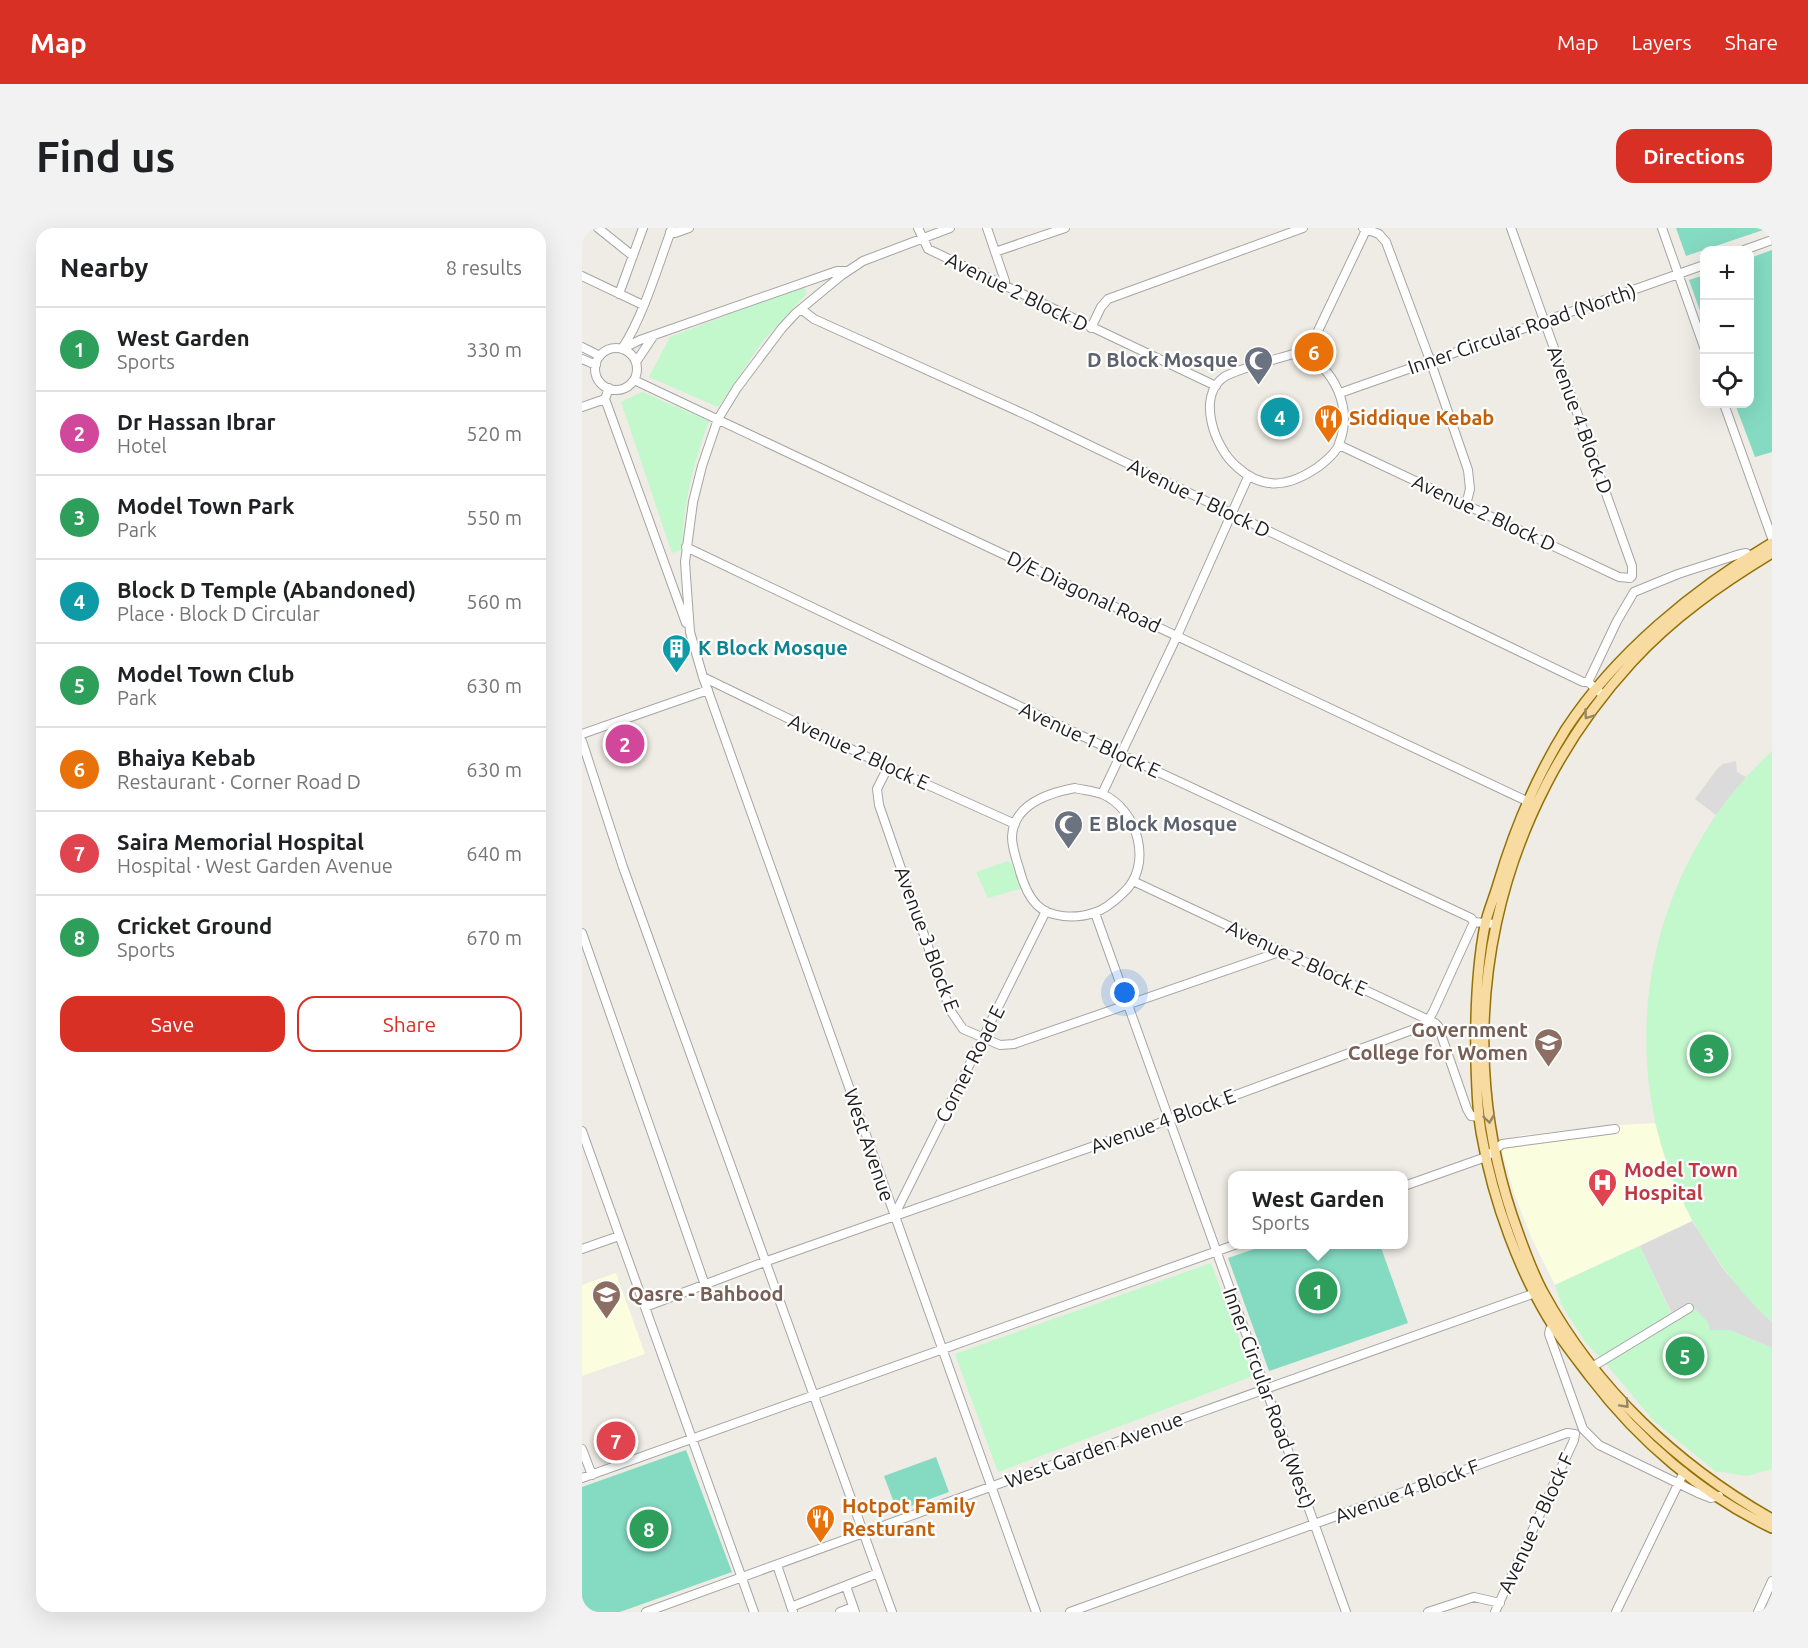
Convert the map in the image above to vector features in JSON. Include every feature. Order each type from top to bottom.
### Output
[{"type":"main road","points":[[1772,543],[1722,574],[1690,598],[1628,655],[1596,689],[1565,732],[1509,846],[1490,924],[1476,1010],[1479,1117],[1490,1154],[1502,1213],[1518,1255],[1539,1292],[1592,1367],[1622,1401],[1662,1441],[1721,1493],[1751,1518],[1772,1528]]},
{"type":"main road","points":[[1596,689],[1633,660],[1695,604],[1728,579],[1772,553]]},
{"type":"main road","points":[[1490,924],[1484,1028],[1490,1154]]},
{"type":"main road","points":[[1539,1292],[1554,1328],[1587,1373],[1625,1419],[1653,1447],[1684,1472],[1772,1520]]},
{"type":"street","points":[[598,228],[633,256]]},
{"type":"street","points":[[619,294],[643,228]]},
{"type":"street","points":[[622,349],[630,337],[671,230],[675,233],[688,228]]},
{"type":"street","points":[[918,228],[922,238]]},
{"type":"street","points":[[690,632],[686,547],[698,484],[718,419],[764,350],[789,319],[847,271],[863,261],[950,228]]},
{"type":"street","points":[[987,228],[1005,281],[1004,286]]},
{"type":"street","points":[[996,252],[1065,228]]},
{"type":"street","points":[[1092,328],[1101,307],[1108,299],[1303,228]]},
{"type":"street","points":[[1306,356],[1365,228],[1379,234],[1386,242],[1468,470],[1470,489],[1466,505]]},
{"type":"street","name":"Avenue 4 Block D","points":[[1511,228],[1632,566],[1630,578]]},
{"type":"street","points":[[1662,228],[1700,336]]},
{"type":"street","name":"Avenue 2 Block D","points":[[922,238],[928,249],[1216,386]]},
{"type":"street","points":[[1754,246],[1772,240]]},
{"type":"street","name":"Inner Circular Road (North)","points":[[1340,393],[1700,266]]},
{"type":"street","points":[[622,349],[633,356],[637,368],[634,380],[626,387],[614,390],[600,382],[597,377],[596,365],[600,356],[610,349],[622,349],[654,335],[837,271],[847,271]]},
{"type":"street","points":[[582,276],[643,305]]},
{"type":"street","name":"Avenue 1 Block D","points":[[801,309],[814,319],[1033,418],[1596,689]]},
{"type":"street","points":[[636,362],[654,335]]},
{"type":"street","points":[[582,347],[600,356]]},
{"type":"street","points":[[1293,354],[1306,356],[1320,365],[1340,393],[1344,416],[1339,445],[1324,462],[1294,480],[1273,483],[1248,477],[1222,451],[1212,428],[1211,406],[1216,386],[1232,374],[1293,354]]},
{"type":"street","points":[[582,359],[596,365]]},
{"type":"street","name":"D/E Diagonal Road","points":[[634,380],[1531,803]]},
{"type":"street","points":[[609,388],[605,399],[690,632]]},
{"type":"street","points":[[582,407],[605,399]]},
{"type":"street","points":[[1725,408],[1772,537]]},
{"type":"street","name":"Avenue 2 Block D","points":[[1339,445],[1619,577],[1630,578]]},
{"type":"street","points":[[1102,794],[1177,636],[1248,477]]},
{"type":"street","name":"Avenue 1 Block E","points":[[686,547],[1471,918],[1474,922],[1490,924]]},
{"type":"street","points":[[1596,689],[1627,601],[1637,590],[1742,553],[1749,553],[1751,556]]},
{"type":"street","points":[[1630,578],[1637,590]]},
{"type":"street","name":"West Avenue","points":[[690,632],[703,677],[1036,1612]]},
{"type":"street","name":"Avenue 2 Block E","points":[[703,677],[888,767],[1015,824]]},
{"type":"street","points":[[582,734],[708,690]]},
{"type":"street","points":[[582,741],[623,867],[892,1612]]},
{"type":"street","name":"Avenue 3 Block E","points":[[888,767],[876,789],[879,805],[950,1010],[963,1029],[1007,1046],[1282,951]]},
{"type":"street","points":[[1075,788],[1102,794],[1124,811],[1136,833],[1139,858],[1133,881],[1119,897],[1095,913],[1066,916],[1046,911],[1034,902],[1021,875],[1012,839],[1015,824],[1028,807],[1038,799],[1054,792],[1075,788]]},
{"type":"street","name":"Avenue 2 Block E","points":[[1133,881],[1429,1020]]},
{"type":"street","name":"Corner Road E","points":[[894,1216],[1046,911]]},
{"type":"street","name":"Inner Circular Road (West)","points":[[1095,913],[1346,1612]]},
{"type":"street","points":[[1474,922],[1429,1020],[1438,1026],[1467,1110],[1471,1116],[1479,1117]]},
{"type":"street","points":[[582,933],[705,1285]]},
{"type":"street","name":"Avenue 4 Block E","points":[[645,1307],[766,1261],[1168,1120],[1420,1027],[1429,1020]]},
{"type":"street","points":[[1408,1185],[1490,1154],[1502,1144],[1615,1129]]},
{"type":"street","points":[[582,1131],[754,1612]]},
{"type":"street","points":[[582,1249],[620,1236]]},
{"type":"street","points":[[582,1478],[1228,1248]]},
{"type":"street","name":"West Garden Avenue","points":[[646,1612],[1539,1292]]},
{"type":"street","points":[[1592,1367],[1689,1308]]},
{"type":"street","points":[[1554,1328],[1550,1329],[1549,1334],[1579,1431],[1599,1445],[1678,1484],[1711,1498],[1721,1493]]},
{"type":"street","name":"Avenue 4 Block F","points":[[1070,1612],[1567,1433],[1579,1431]]},
{"type":"street","name":"Avenue 2 Block F","points":[[1495,1612],[1579,1431]]},
{"type":"street","points":[[582,1449],[592,1475]]},
{"type":"street","points":[[1616,1612],[1684,1472]]},
{"type":"street","points":[[777,1565],[792,1609],[878,1573]]},
{"type":"street","points":[[1758,1612],[1772,1581]]},
{"type":"street","points":[[840,1612],[854,1610],[846,1586]]},
{"type":"street","points":[[1428,1612],[1474,1597],[1500,1603]]},
{"type":"shaded area","points":[[1736,761],[1737,772],[1746,777],[1716,815],[1695,799],[1717,769],[1723,764]]},
{"type":"shaded area","name":"Model Town Hospital","points":[[1655,1123],[1668,1168],[1692,1221],[1555,1285],[1531,1237],[1515,1196],[1499,1141],[1524,1135]]},
{"type":"shaded area","points":[[1692,1221],[1723,1269],[1772,1322],[1772,1348],[1730,1330],[1710,1330],[1674,1318],[1640,1246]]},
{"type":"shaded area","name":"Qasre - Bahbood","points":[[616,1273],[645,1354],[582,1376],[582,1285]]},
{"type":"green space","points":[[1676,228],[1769,228],[1716,246],[1700,246],[1700,251],[1686,256]]},
{"type":"green space","points":[[1772,250],[1772,452],[1755,457],[1737,408],[1754,408],[1754,257]]},
{"type":"green space","points":[[1700,276],[1700,311],[1689,280]]},
{"type":"green space","points":[[803,286],[807,293],[762,342],[718,407],[649,377],[670,337]]},
{"type":"green space","points":[[642,392],[709,421],[690,484],[684,517],[682,550],[672,553],[621,402]]},
{"type":"green space","points":[[1772,751],[1772,1322],[1744,1294],[1720,1263],[1705,1241],[1674,1180],[1654,1116],[1646,1050],[1650,984],[1665,920],[1690,858],[1726,802]]},
{"type":"green space","points":[[1008,861],[1012,864],[1020,889],[988,898],[976,872]]},
{"type":"green space","points":[[1640,1246],[1673,1318],[1689,1303],[1708,1322],[1710,1330],[1730,1330],[1772,1348],[1772,1469],[1747,1476],[1715,1471],[1654,1421],[1586,1343],[1561,1304],[1555,1285]]},
{"type":"green space","points":[[1254,1249],[1381,1249],[1408,1323],[1269,1371],[1228,1258]]},
{"type":"green space","points":[[1211,1263],[1253,1376],[998,1472],[955,1354]]},
{"type":"green space","points":[[686,1450],[732,1572],[620,1612],[582,1612],[582,1487]]},
{"type":"green space","points":[[936,1457],[949,1492],[897,1511],[884,1476]]},
{"type":"place","name":"Bhaiya Kebab","points":[[1314,352]]},
{"type":"place","name":"D Block Mosque","points":[[1259,386]]},
{"type":"place","name":"Block D Temple (Abandoned)","points":[[1280,417]]},
{"type":"place","name":"Siddique Kebab","points":[[1328,444]]},
{"type":"place","name":"K Block Mosque","points":[[677,674]]},
{"type":"place","name":"Dr Hassan Ibrar","points":[[625,744]]},
{"type":"place","name":"E Block Mosque","points":[[1068,850]]},
{"type":"place","name":"Model Town Park","points":[[1709,1054]]},
{"type":"place","name":"Government College for Women","points":[[1549,1068]]},
{"type":"place","name":"Model Town Hospital","points":[[1603,1208]]},
{"type":"place","name":"West Garden","points":[[1318,1291]]},
{"type":"place","name":"Qasre - Bahbood","points":[[607,1320]]},
{"type":"place","name":"Model Town Club","points":[[1685,1356]]},
{"type":"place","name":"Saira Memorial Hospital","points":[[616,1441]]},
{"type":"place","name":"Cricket Ground","points":[[649,1529]]},
{"type":"place","name":"Hotpot Family Resturant","points":[[821,1544]]}]
